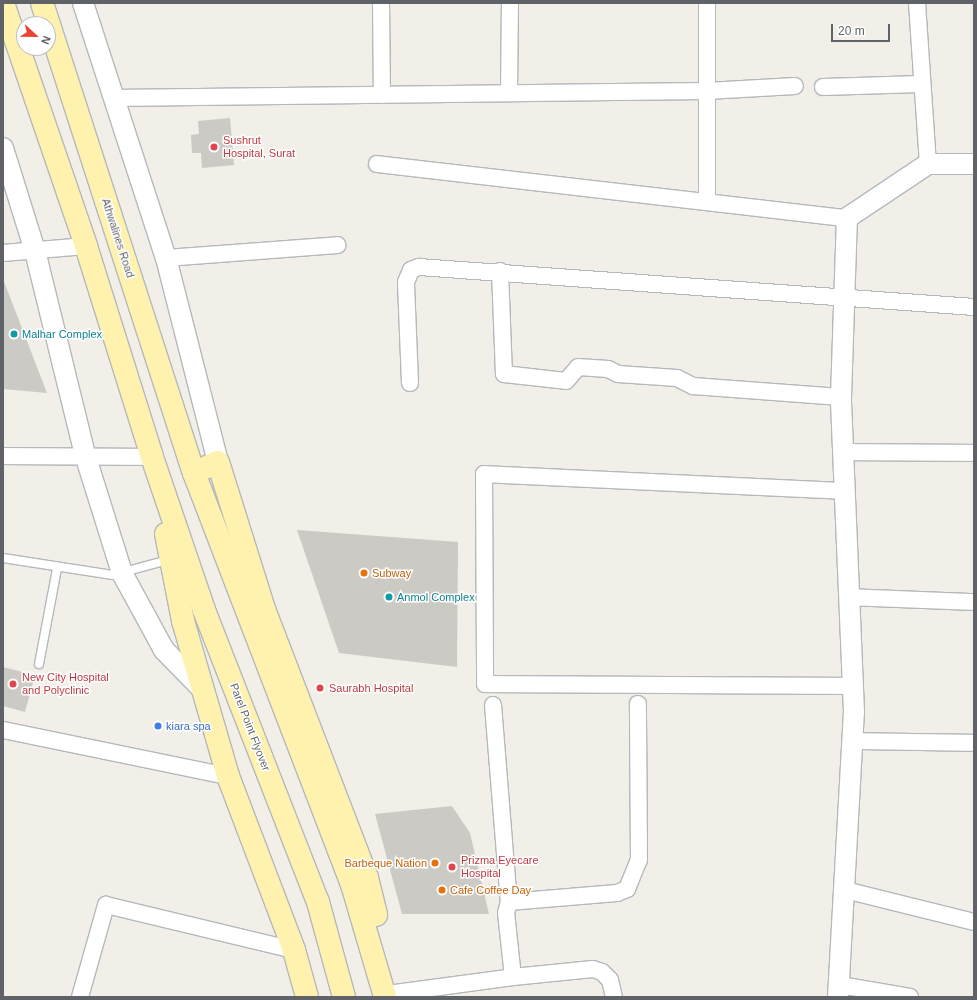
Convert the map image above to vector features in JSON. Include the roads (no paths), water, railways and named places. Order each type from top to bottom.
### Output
[{"type":"main road","points":[[3,3],[86,246],[152,457],[183,621],[228,776],[294,950],[307,997]]},
{"type":"main road","name":"Athwalines Road","points":[[42,3],[194,473]]},
{"type":"main road","name":"Parel Point Flyover","points":[[152,457],[204,610],[318,902],[344,997]]},
{"type":"main road","points":[[218,462],[264,609],[366,878],[392,996],[353,888],[242,605],[194,473],[218,462]]},
{"type":"street","points":[[82,3],[166,258],[218,462]]},
{"type":"street","points":[[381,3],[382,95]]},
{"type":"street","points":[[509,93],[510,3]]},
{"type":"street","points":[[707,3],[707,202]]},
{"type":"street","points":[[917,3],[921,84],[928,164]]},
{"type":"street","points":[[823,87],[921,84]]},
{"type":"street","points":[[113,98],[707,91],[794,86]]},
{"type":"street","points":[[3,148],[36,251],[86,458],[122,573],[164,650],[203,690]]},
{"type":"street","points":[[377,164],[847,218],[928,164],[974,164]]},
{"type":"street","points":[[847,218],[841,397],[852,686],[852,741],[839,991],[910,997]]},
{"type":"street","points":[[166,258],[338,245]]},
{"type":"street","points":[[3,254],[86,246]]},
{"type":"street","points":[[410,383],[406,275],[419,267],[500,271],[844,299],[974,307]]},
{"type":"street","points":[[500,271],[504,374],[566,381],[578,367],[608,369],[618,374],[678,378],[693,386],[841,397]]},
{"type":"street","points":[[844,452],[974,453]]},
{"type":"street","points":[[3,456],[86,458],[152,457]]},
{"type":"street","points":[[844,491],[484,474],[485,684],[852,686]]},
{"type":"street","points":[[848,597],[974,602]]},
{"type":"street","points":[[509,902],[617,894],[628,889],[639,860],[638,704]]},
{"type":"street","points":[[493,705],[509,902],[506,913],[514,977]]},
{"type":"street","points":[[3,730],[228,776]]},
{"type":"street","points":[[852,741],[974,743]]},
{"type":"street","points":[[845,890],[974,922]]},
{"type":"street","points":[[80,997],[106,905],[294,950]]},
{"type":"street","points":[[392,996],[514,977],[593,969],[610,980],[614,997]]},
{"type":"lane","points":[[3,558],[57,569],[113,575],[171,559]]},
{"type":"lane","points":[[40,664],[57,569]]},
{"type":"place","name":"Sushrut Hospital, Surat","points":[[214,147]]},
{"type":"place","name":"Malhar Complex","points":[[14,334]]},
{"type":"place","name":"Subway","points":[[364,573]]},
{"type":"place","name":"Anmol Complex","points":[[389,597]]},
{"type":"place","name":"New City Hospital and Polyclinic","points":[[13,684]]},
{"type":"place","name":"Saurabh Hospital","points":[[320,688]]},
{"type":"place","name":"kiara spa","points":[[158,726]]},
{"type":"place","name":"Barbeque Nation","points":[[435,863]]},
{"type":"place","name":"Prizma Eyecare Hospital","points":[[452,867]]},
{"type":"place","name":"Cafe Coffee Day","points":[[442,890]]}]
